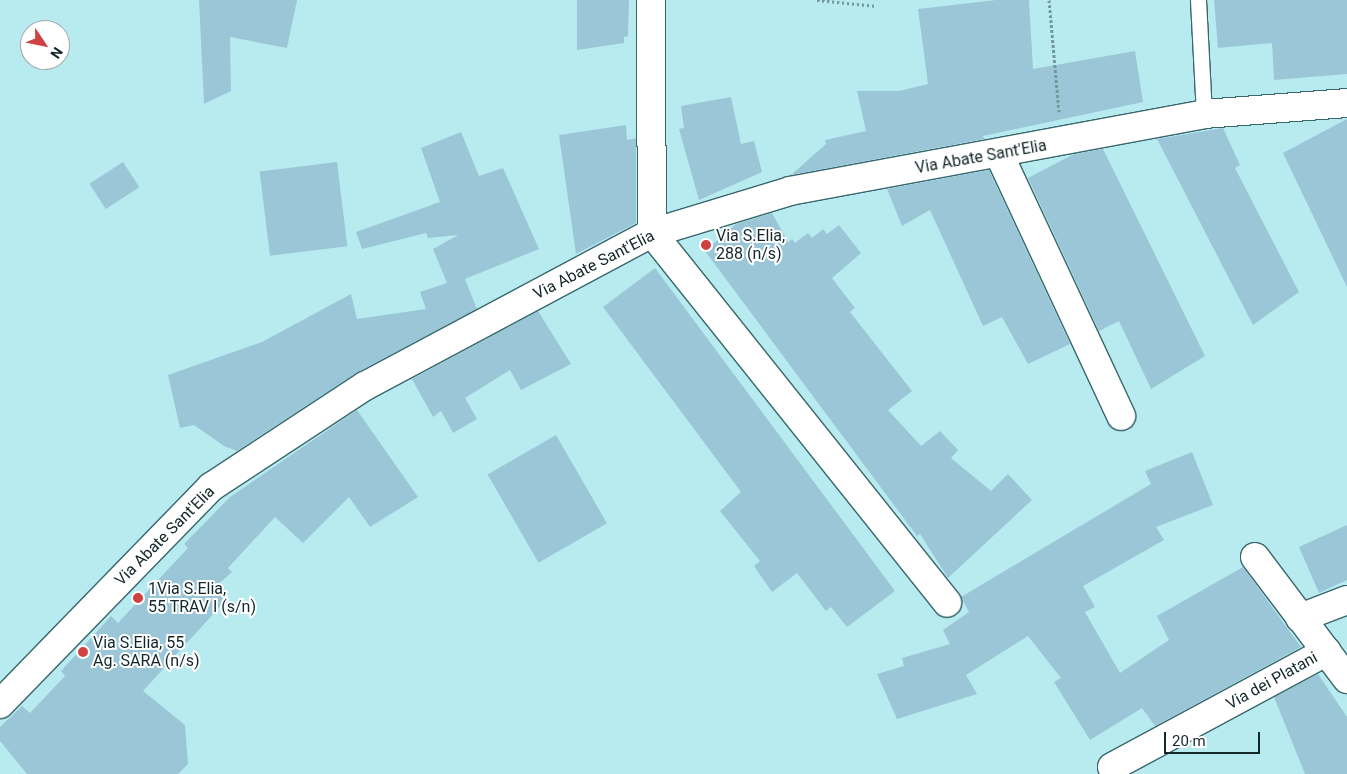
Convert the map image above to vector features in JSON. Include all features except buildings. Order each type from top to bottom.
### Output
[{"type":"street","points":[[651,0],[652,233],[947,603]]},
{"type":"street","name":"Via Abate Sant'Elia","points":[[0,704],[211,487],[365,386],[652,233],[790,191],[999,154],[1204,114],[1347,103]]},
{"type":"street","points":[[999,154],[1122,416]]},
{"type":"street","points":[[1255,557],[1347,678]]},
{"type":"street","points":[[1300,618],[1347,600]]},
{"type":"street","name":"Via dei Platani","points":[[1112,767],[1327,651]]},
{"type":"lane","points":[[1198,0],[1204,114]]},
{"type":"path","points":[[817,0],[877,6]]},
{"type":"path","points":[[1049,0],[1062,142]]},
{"type":"place","name":"Via S.Elia, 288 (n/s)","points":[[706,245]]},
{"type":"place","name":"1Via S.Elia, 55 TRAV I (s/n)","points":[[138,598]]},
{"type":"place","name":"Via S.Elia, 55 Ag. SARA (n/s)","points":[[83,652]]}]
